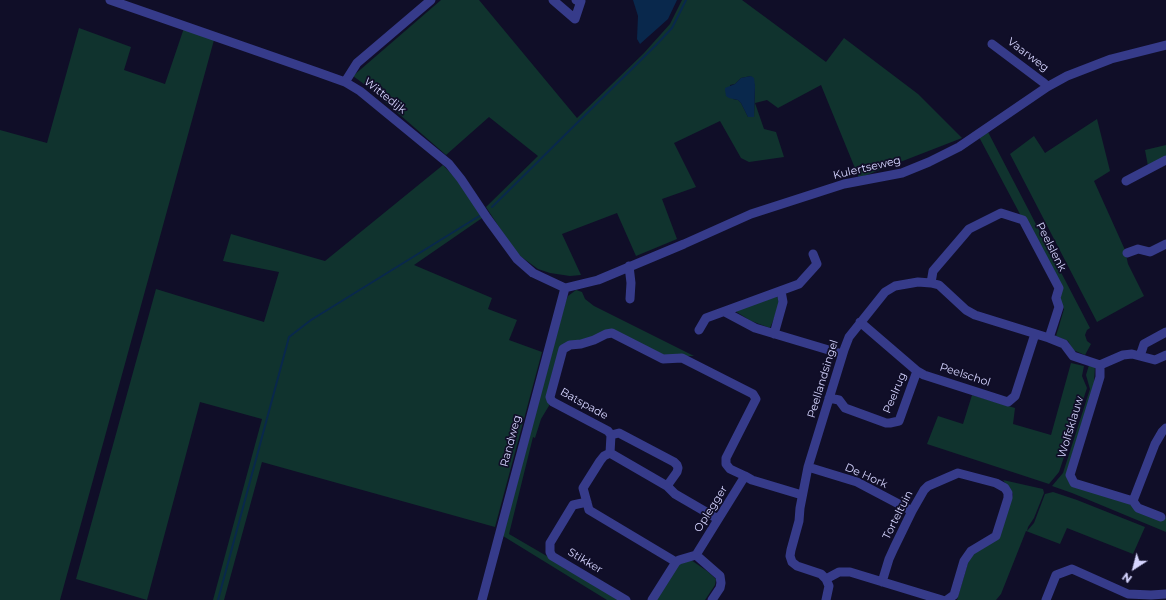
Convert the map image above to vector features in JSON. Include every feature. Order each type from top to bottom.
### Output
[{"type":"street","name":"Wittedijk","points":[[110,0],[220,37],[345,82],[370,98],[449,164],[517,259],[524,266],[544,279],[565,288]]},
{"type":"street","points":[[345,82],[357,63],[431,0]]},
{"type":"street","points":[[553,0],[575,19],[581,1],[576,0]]},
{"type":"street","name":"Vaarweg","points":[[992,44],[1044,83],[1047,87]]},
{"type":"street","name":"Kulertseweg","points":[[565,288],[598,280],[758,211],[844,184],[902,173],[959,147],[1047,87],[1067,76],[1111,59],[1166,45]]},
{"type":"street","points":[[1126,181],[1166,160]]},
{"type":"street","name":"Peelslenk","points":[[931,283],[932,271],[969,229],[1001,212],[1023,220],[1059,288],[1056,298],[1059,307],[1049,338]]},
{"type":"street","points":[[1128,253],[1138,249],[1150,252],[1166,244]]},
{"type":"street","points":[[699,330],[706,318],[799,284],[817,264],[813,254]]},
{"type":"street","points":[[629,266],[631,283],[630,299]]},
{"type":"street","name":"Peellandsingel","points":[[826,579],[821,574],[797,566],[792,562],[790,556],[808,467],[842,354],[849,337],[885,292],[895,286],[918,282],[931,283]]},
{"type":"street","points":[[931,283],[939,285],[966,310],[975,315],[1049,338],[1064,344],[1073,356],[1100,365],[1123,355],[1132,354],[1155,360],[1166,355]]},
{"type":"street","name":"Randweg","points":[[482,600],[565,288]]},
{"type":"street","points":[[774,334],[783,302],[780,291]]},
{"type":"street","points":[[725,312],[754,328],[842,354]]},
{"type":"street","name":"Peelschol","points":[[860,322],[917,371],[924,375],[1008,402],[1015,396],[1035,334]]},
{"type":"street","points":[[1140,356],[1144,344],[1166,332]]},
{"type":"street","name":"Batspade","points":[[610,453],[611,435],[608,431],[552,402],[550,397],[563,349],[570,345],[581,344],[612,333],[663,359],[682,358],[752,394],[756,399],[726,458],[726,464],[730,469],[745,476]]},
{"type":"street","name":"Wolfsklauw","points":[[1100,365],[1100,377],[1070,475],[1074,483],[1133,501],[1138,508],[1161,517]]},
{"type":"street","name":"Peelrug","points":[[829,398],[839,400],[845,408],[886,423],[899,421],[917,371]]},
{"type":"street","points":[[1133,501],[1155,444],[1166,428]]},
{"type":"street","points":[[611,435],[619,433],[674,462],[678,468],[677,472],[667,486]]},
{"type":"street","points":[[676,562],[589,510],[583,488],[604,456],[610,453],[667,486],[675,494],[718,519]]},
{"type":"street","name":"De Hork","points":[[808,467],[857,482],[912,511]]},
{"type":"street","name":"Torteltuin","points":[[882,582],[889,559],[912,511],[924,490],[928,486],[958,473],[996,483],[1005,488],[1008,493],[1008,498],[996,536],[971,551],[964,561],[954,595],[947,600]]},
{"type":"street","points":[[745,476],[752,480],[802,495]]},
{"type":"street","name":"Oplegger","points":[[696,555],[745,476]]},
{"type":"street","name":"Stikker","points":[[587,502],[573,505],[550,543],[550,552],[552,556],[626,600]]},
{"type":"street","points":[[652,600],[676,562],[696,555],[720,576],[720,588],[712,600]]},
{"type":"street","points":[[1046,600],[1056,575],[1072,569],[1127,597],[1166,594]]},
{"type":"street","points":[[826,600],[829,586],[826,579],[839,572],[850,572],[942,600]]},
{"type":"green space","points":[[441,0],[479,0],[577,118],[644,53],[670,24],[682,0],[742,0],[826,62],[844,38],[918,94],[962,138],[859,178],[821,85],[778,108],[767,100],[755,103],[764,129],[776,132],[784,157],[749,162],[741,158],[720,121],[674,143],[696,187],[662,199],[677,239],[636,256],[617,213],[562,234],[581,275],[570,276],[550,273],[538,269],[516,253],[486,207],[538,156],[489,117],[446,155],[368,87],[353,76]],"holes":[[[751,76],[755,86],[754,117],[748,117],[741,103],[738,100],[733,99],[730,85],[735,84],[741,78]]]},
{"type":"green space","points":[[79,28],[131,47],[124,70],[165,84],[184,28],[214,40],[60,600],[0,600],[0,130],[47,143]]},
{"type":"green space","points":[[1097,119],[1110,171],[1094,181],[1125,250],[1128,264],[1144,296],[1097,322],[1010,154],[1034,136],[1045,153]]},
{"type":"green space","points":[[988,132],[1090,328],[1087,330],[1085,335],[1087,341],[1091,344],[1085,355],[1073,350],[1068,341],[1056,336],[1064,309],[1059,301],[1062,289],[979,137]]},
{"type":"green space","points":[[1166,145],[1166,158],[1148,166],[1145,150]]},
{"type":"green space","points":[[443,165],[462,185],[485,216],[414,265],[492,298],[488,309],[517,320],[509,340],[542,352],[495,527],[262,462],[224,600],[213,600],[262,419],[200,402],[147,600],[76,579],[156,289],[264,322],[279,272],[223,261],[231,234],[325,261]]},
{"type":"green space","points":[[576,290],[582,292],[585,299],[594,306],[694,356],[666,356],[616,332],[566,347],[550,404],[541,419],[535,438],[533,437],[509,534],[622,600],[607,600],[503,536],[565,303],[568,296]]},
{"type":"green space","points":[[777,296],[780,304],[770,328],[751,321],[735,311]]},
{"type":"green space","points":[[1071,363],[1084,366],[1082,376],[1087,388],[1059,472],[1049,484],[927,444],[938,416],[963,424],[972,395],[1015,408],[1013,424],[1051,435]]},
{"type":"green space","points":[[1089,365],[1095,366],[1094,384],[1066,475],[1132,505],[1166,518],[1166,532],[1052,486],[1063,473],[1090,389],[1086,375]]},
{"type":"green space","points":[[1003,480],[1043,489],[1044,493],[1027,531],[1034,523],[1045,494],[1053,492],[1145,527],[1133,554],[1067,528],[1060,544],[1026,531],[1001,594],[996,600],[957,600],[970,556],[997,539],[1013,494]]},
{"type":"green space","points":[[691,560],[716,579],[715,585],[705,600],[656,600],[679,562]]},
{"type":"water","points":[[633,0],[677,0],[668,19],[640,44],[637,39],[638,16]]},
{"type":"water","points":[[751,76],[754,78],[755,86],[754,117],[748,117],[738,100],[726,96],[725,88],[735,84],[741,78]]},
{"type":"waterway","points":[[492,207],[672,28],[686,0]]},
{"type":"waterway","points":[[218,600],[289,337],[311,320],[481,215]]}]
